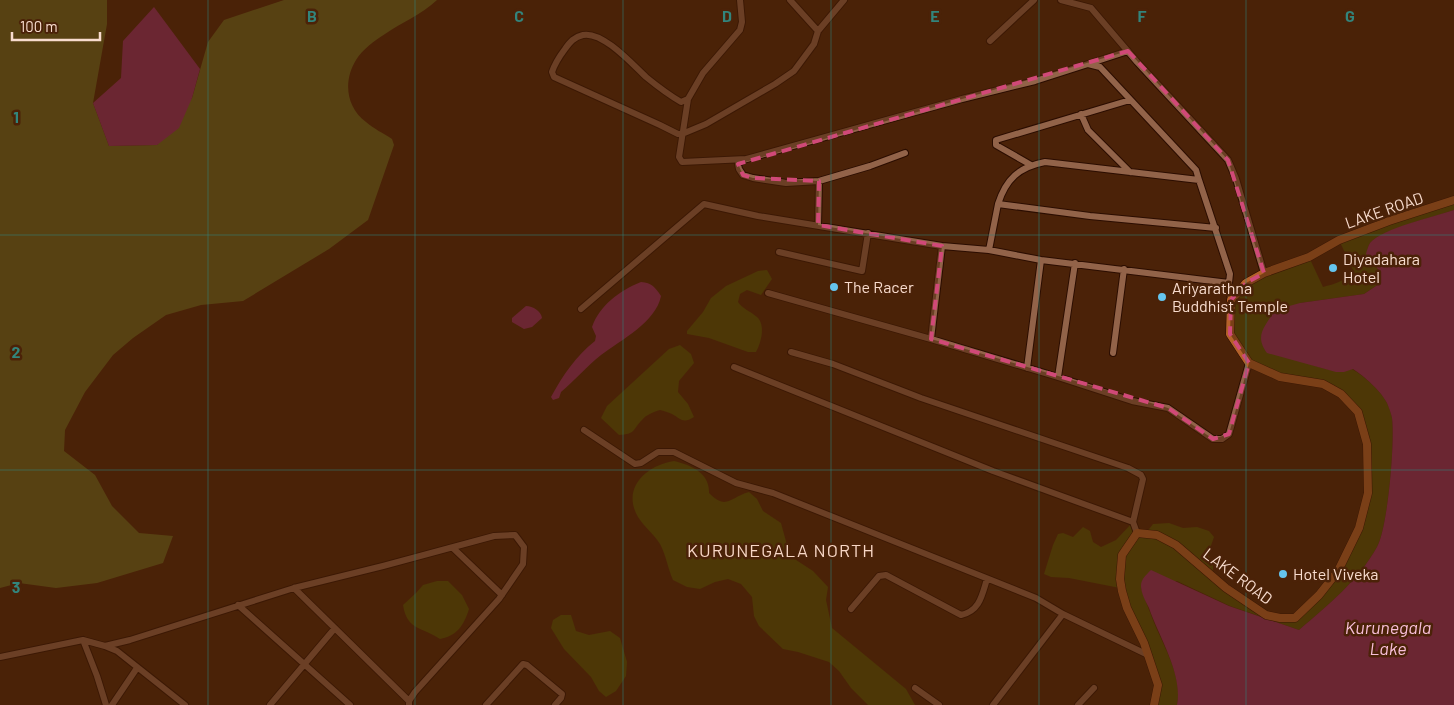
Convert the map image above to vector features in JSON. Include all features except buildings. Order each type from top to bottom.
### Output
[{"type":"main road","name":"LAKE ROAD","points":[[1231,300],[1246,283],[1264,273],[1309,257],[1339,240],[1389,221],[1454,200]]},
{"type":"main road","points":[[1231,300],[1230,334],[1248,363]]},
{"type":"main road","name":"LAKE ROAD","points":[[1137,533],[1157,535],[1176,545],[1226,588],[1266,615],[1280,618],[1295,618],[1319,595],[1338,571],[1359,528],[1368,493],[1367,444],[1358,412],[1341,394],[1323,384],[1280,377],[1248,363]]},
{"type":"main road","points":[[1137,533],[1122,555],[1120,579],[1127,608],[1148,655],[1158,685],[1154,705]]},
{"type":"street","points":[[740,0],[742,22],[740,30],[703,74],[688,99],[679,157],[682,162],[749,159]]},
{"type":"street","points":[[790,0],[818,31]]},
{"type":"street","points":[[688,99],[681,102],[672,97],[615,49],[594,36],[584,35],[573,39],[556,61],[552,72],[554,77],[678,134],[683,134],[706,124],[785,78],[801,64],[814,44],[818,31],[844,0]]},
{"type":"street","points":[[990,42],[1034,0]]},
{"type":"street","points":[[1061,0],[1092,8]]},
{"type":"street","points":[[1090,0],[1092,8],[1128,51],[1228,160],[1236,179],[1264,273]]},
{"type":"street","points":[[905,153],[870,166],[819,181],[786,183],[752,178],[743,175],[738,164],[742,160],[953,101],[1035,81],[1128,51]]},
{"type":"street","points":[[1082,66],[1088,64],[1100,67],[1196,170],[1230,274],[1231,300]]},
{"type":"street","points":[[1031,165],[996,145],[996,140],[1130,100]]},
{"type":"street","points":[[1081,114],[1088,130],[1130,172]]},
{"type":"street","points":[[989,250],[1001,196],[1012,178],[1021,170],[1031,165],[1045,162],[1199,180]]},
{"type":"street","points":[[818,225],[819,181]]},
{"type":"street","points":[[998,204],[1090,216],[1216,228]]},
{"type":"street","points":[[581,309],[701,205],[942,246],[989,250],[1041,260],[1229,283]]},
{"type":"street","points":[[779,252],[862,271],[868,233]]},
{"type":"street","points":[[931,339],[942,246]]},
{"type":"street","points":[[1027,368],[1041,260]]},
{"type":"street","points":[[1058,377],[1075,263]]},
{"type":"street","points":[[1113,352],[1124,269]]},
{"type":"street","points":[[768,294],[931,339],[1132,401],[1168,408],[1213,439],[1222,439],[1229,434],[1248,363]]},
{"type":"street","points":[[791,352],[833,364],[921,398],[1128,468],[1141,475],[1143,479],[1133,522],[1137,533]]},
{"type":"street","points":[[734,367],[993,471],[1133,522]]},
{"type":"street","points":[[584,430],[635,464],[641,463],[658,452],[674,452],[736,483],[773,493],[1036,598],[1062,614],[1148,655]]},
{"type":"street","points":[[105,646],[130,640],[294,588],[494,536],[515,535],[524,547],[523,564],[502,596],[409,703],[294,588]]},
{"type":"street","points":[[453,548],[502,596]]},
{"type":"street","points":[[851,609],[879,576],[886,575],[961,615],[969,613],[979,604],[987,579]]},
{"type":"street","points":[[238,605],[350,705]]},
{"type":"street","points":[[993,705],[1062,614]]},
{"type":"street","points":[[270,705],[335,628]]},
{"type":"street","points":[[83,640],[98,676],[106,705]]},
{"type":"street","points":[[0,657],[83,640],[117,651],[185,705]]},
{"type":"street","points":[[486,705],[523,664],[534,670],[562,694],[562,698],[555,705]]},
{"type":"street","points":[[112,705],[137,668]]},
{"type":"street","points":[[915,688],[939,705]]},
{"type":"street","points":[[1078,705],[1094,688]]},
{"type":"highlighted area","points":[[1128,51],[1228,160],[1264,273],[1246,283],[1231,300],[1230,334],[1249,363],[1229,434],[1213,439],[1168,408],[931,339],[942,246],[818,225],[819,181],[753,178],[743,175],[738,164]]},
{"type":"shaded area","points":[[0,0],[107,0],[107,24],[93,103],[109,146],[157,145],[192,98],[208,42],[224,20],[284,0],[437,0],[425,10],[373,42],[356,60],[349,76],[349,93],[354,109],[369,124],[392,139],[394,145],[368,220],[329,249],[243,301],[201,305],[166,315],[133,338],[113,355],[85,392],[65,430],[64,451],[95,475],[112,506],[139,533],[173,536],[163,563],[97,583],[56,588],[19,583],[0,588]]},
{"type":"shaded area","points":[[1454,200],[1454,210],[1397,228],[1370,243],[1367,254],[1381,273],[1379,284],[1364,294],[1300,303],[1312,365],[1337,371],[1352,369],[1376,389],[1384,398],[1391,412],[1393,429],[1390,484],[1381,537],[1377,547],[1352,582],[1299,630],[1230,606],[1177,581],[1141,588],[1171,661],[1177,683],[1177,705],[1154,705],[1158,685],[1120,588],[1069,578],[1051,577],[1044,574],[1058,534],[1063,533],[1073,537],[1083,527],[1090,531],[1093,542],[1101,547],[1116,540],[1133,522],[1137,533],[1146,533],[1153,524],[1169,523],[1183,528],[1197,527],[1209,531],[1214,537],[1208,554],[1213,565],[1213,577],[1266,615],[1295,618],[1338,571],[1359,528],[1368,493],[1367,444],[1358,412],[1323,384],[1280,377],[1249,363],[1230,334],[1231,300],[1246,283],[1309,257],[1323,287],[1340,282],[1353,270],[1339,240]]},
{"type":"shaded area","points":[[767,270],[772,279],[761,295],[747,290],[740,294],[738,302],[760,320],[762,329],[761,339],[756,352],[748,352],[709,338],[687,334],[687,331],[703,312],[711,298],[726,286],[758,271]]},
{"type":"shaded area","points":[[680,345],[691,354],[694,363],[679,381],[678,392],[688,404],[694,417],[682,420],[671,413],[660,410],[646,417],[633,431],[619,435],[601,418],[607,406],[669,349]]},
{"type":"shaded area","points":[[674,461],[687,465],[703,475],[709,493],[720,501],[729,501],[749,492],[757,499],[763,511],[781,523],[790,556],[813,571],[828,587],[826,600],[832,628],[906,689],[915,705],[868,705],[829,662],[783,649],[759,626],[754,616],[752,597],[741,584],[728,579],[715,582],[700,589],[687,587],[673,580],[660,544],[638,517],[633,497],[635,488],[646,473],[664,463]]},
{"type":"shaded area","points":[[437,581],[448,581],[462,595],[469,609],[459,629],[446,638],[440,639],[412,624],[408,620],[403,605],[423,585]]},
{"type":"shaded area","points":[[561,615],[571,615],[576,631],[589,635],[610,631],[620,638],[627,662],[626,676],[616,691],[606,697],[599,691],[591,677],[564,649],[551,628],[553,620]]},
{"type":"water","points":[[154,7],[200,69],[192,98],[179,128],[157,145],[109,146],[93,103],[121,78],[123,41]]},
{"type":"water","name":"Kurunegala Lake","points":[[1454,210],[1454,705],[1177,705],[1177,681],[1173,668],[1141,589],[1143,579],[1151,570],[1229,606],[1299,630],[1352,582],[1377,547],[1381,537],[1390,484],[1393,429],[1387,403],[1372,384],[1353,369],[1336,372],[1267,353],[1261,341],[1262,331],[1275,310],[1300,303],[1364,294],[1379,284],[1381,273],[1366,254],[1370,243],[1386,232]]},
{"type":"water","points":[[641,282],[653,286],[661,296],[652,314],[637,330],[596,359],[561,392],[559,398],[553,400],[551,397],[565,374],[582,353],[595,341],[596,336],[592,327],[605,305],[618,294]]},
{"type":"water","points":[[526,306],[536,309],[542,318],[532,327],[524,329],[512,322],[512,318]]},
{"type":"place","name":"Diyadahara Hotel","points":[[1333,268]]},
{"type":"place","name":"The Racer","points":[[834,287]]},
{"type":"place","name":"Ariyarathna Buddhist Temple","points":[[1162,297]]},
{"type":"place","name":"Hotel Viveka","points":[[1283,574]]},
{"type":"district","name":"KURUNEGALA NORTH","points":[[781,551]]}]
